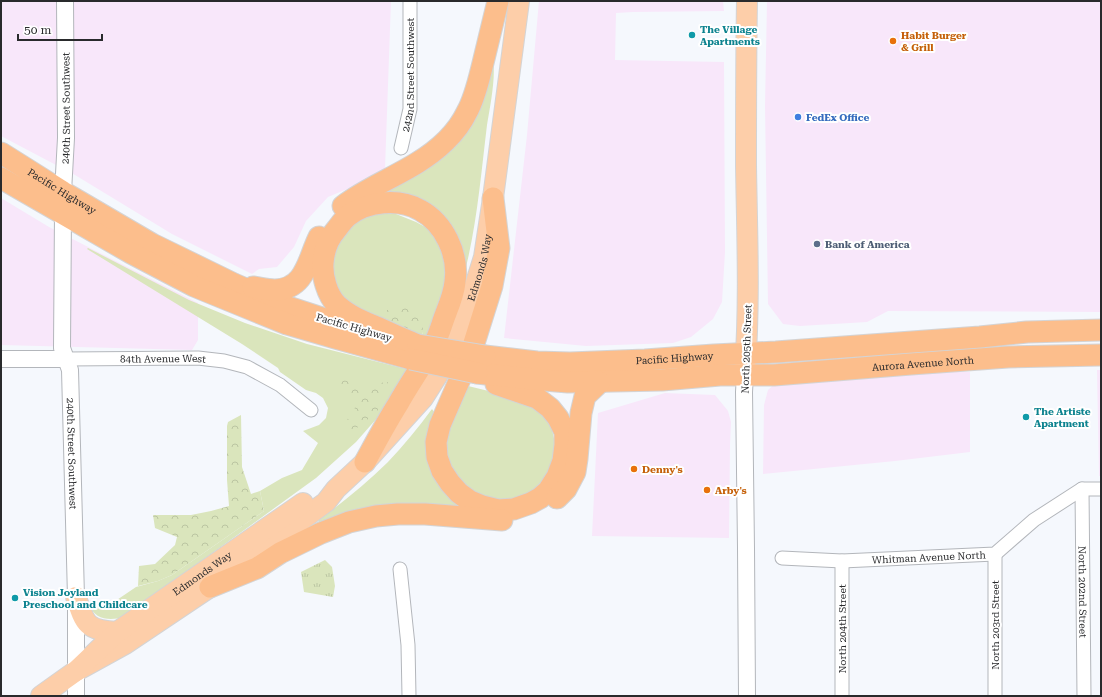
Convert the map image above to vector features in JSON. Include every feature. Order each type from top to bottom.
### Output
[{"type":"highway","points":[[234,284],[274,290],[294,285],[301,278],[306,269],[318,238],[328,222],[344,205],[432,154],[444,143],[458,127],[468,112],[478,82],[498,1]]},
{"type":"highway","name":"Pacific Highway","points":[[1,153],[63,192],[145,240],[234,284],[285,306],[340,324],[414,352]]},
{"type":"highway","name":"Pacific Highway","points":[[1,178],[132,253],[206,292],[287,324],[356,344],[414,352],[481,364],[532,380],[600,382],[662,380],[720,375],[745,375]]},
{"type":"highway","points":[[481,364],[487,382],[537,398],[550,408],[558,418],[565,432],[563,461],[557,477],[548,491],[531,503],[514,509],[498,510],[470,501],[450,484],[442,471],[437,457],[436,442],[440,425],[470,356],[492,286],[499,248],[493,198]]},
{"type":"highway","points":[[365,462],[394,410],[434,344],[453,292],[456,275],[452,248],[441,228],[431,218],[420,210],[408,205],[380,203],[368,206],[348,216],[329,240],[323,257],[322,268],[328,291],[337,304],[348,314],[414,352]]},
{"type":"highway","points":[[746,353],[972,338],[1027,332],[1101,330]]},
{"type":"highway","name":"Aurora Avenue North","points":[[745,375],[774,375],[1097,351]]},
{"type":"highway","name":"Pacific Highway","points":[[481,364],[645,360],[746,353]]},
{"type":"highway","points":[[210,587],[257,568],[280,553],[321,533],[349,522],[376,516],[398,514],[425,514],[505,520],[523,518],[540,510],[554,501],[566,489],[575,472],[581,413],[585,396],[600,382]]},
{"type":"main road","name":"Edmonds Way","points":[[41,696],[76,671],[125,644],[210,587],[326,502],[336,489],[365,462],[423,398],[458,340],[484,257],[519,1]]},
{"type":"main road","name":"North 205th Street","points":[[745,375],[748,273],[746,164],[747,1]]},
{"type":"main road","points":[[1,168],[43,191],[50,193],[63,192]]},
{"type":"main road","points":[[63,213],[75,211],[83,213],[133,241],[138,242],[145,240]]},
{"type":"main road","name":"Edmonds Way","points":[[76,671],[117,632],[314,496],[336,489]]},
{"type":"main road","points":[[76,597],[81,613],[87,623],[95,629],[117,632]]},
{"type":"street","name":"240th Street Southwest","points":[[63,192],[66,138],[65,1]]},
{"type":"street","name":"242nd Street Southwest","points":[[400,148],[410,109],[410,1]]},
{"type":"street","name":"240th Street Southwest","points":[[63,213],[62,348],[70,370],[76,597],[76,696]]},
{"type":"street","name":"84th Avenue West","points":[[1,359],[198,358],[224,361],[247,367],[280,385],[311,410]]},
{"type":"street","name":"North 205th Street","points":[[745,375],[747,696]]},
{"type":"street","points":[[1082,489],[1101,489]]},
{"type":"street","name":"Whitman Avenue North","points":[[782,558],[842,561],[994,554],[1034,520],[1082,489]]},
{"type":"street","name":"North 202nd Street","points":[[1082,489],[1084,696]]},
{"type":"street","name":"North 203rd Street","points":[[994,554],[995,696]]},
{"type":"street","name":"North 204th Street","points":[[842,561],[842,696]]},
{"type":"street","points":[[400,569],[408,644],[409,696]]},
{"type":"shaded area","points":[[1,1],[391,1],[385,169],[352,187],[328,197],[306,221],[294,247],[277,267],[259,269],[252,274],[172,234],[75,175],[1,136]]},
{"type":"shaded area","points":[[539,1],[723,1],[724,11],[616,13],[615,60],[724,62],[725,252],[722,302],[713,319],[691,337],[673,343],[586,346],[504,338],[527,135]]},
{"type":"shaded area","points":[[767,1],[1101,1],[1101,312],[888,311],[867,322],[800,326],[783,324],[768,304],[765,106]]},
{"type":"shaded area","points":[[1,198],[49,227],[198,303],[198,340],[192,350],[1,345]]},
{"type":"shaded area","points":[[1097,370],[1101,370],[1101,476],[1099,476]]},
{"type":"shaded area","points":[[904,371],[970,372],[970,452],[763,474],[764,405],[768,390],[777,382]]},
{"type":"shaded area","points":[[665,393],[715,395],[728,411],[731,422],[729,538],[592,536],[598,413]]},
{"type":"green space","points":[[493,61],[493,84],[478,199],[473,235],[465,271],[458,250],[390,196],[389,186],[417,170]]},
{"type":"green space","points":[[378,214],[396,214],[416,222],[429,229],[440,242],[445,256],[448,283],[428,337],[422,335],[423,332],[379,319],[351,306],[338,292],[331,272],[337,244],[350,227],[366,217]]},
{"type":"green space","points":[[88,248],[189,300],[245,323],[307,344],[410,370],[385,409],[356,442],[316,478],[124,617],[113,619],[99,616],[91,609],[89,604],[105,608],[136,587],[158,581],[172,575],[264,511],[260,491],[282,478],[302,470],[318,443],[303,431],[319,425],[326,418],[328,408],[323,398],[316,393],[306,390],[280,372],[278,368],[242,344],[87,249]]},
{"type":"green space","points":[[406,308],[422,315],[422,335],[379,319],[387,310]]},
{"type":"green space","points":[[337,379],[362,385],[388,382],[377,412],[353,431],[345,423],[355,408],[350,396],[335,387]]},
{"type":"green space","points":[[464,385],[513,397],[537,409],[551,425],[555,443],[555,451],[549,472],[535,488],[527,494],[510,500],[486,500],[456,481],[442,442]]},
{"type":"green space","points":[[432,409],[434,412],[433,418],[465,508],[318,523],[319,520],[355,492],[388,462]]},
{"type":"green space","points":[[241,415],[242,467],[251,494],[260,491],[264,511],[172,575],[158,581],[138,586],[139,566],[155,564],[175,545],[177,537],[155,528],[153,515],[191,515],[229,506],[227,480],[227,426],[228,422]]},
{"type":"green space","points":[[325,560],[332,567],[335,586],[333,597],[304,592],[301,572]]},
{"type":"place","name":"The Village Apartments","points":[[692,35]]},
{"type":"place","name":"Habit Burger & Grill","points":[[893,41]]},
{"type":"place","name":"FedEx Office","points":[[798,117]]},
{"type":"place","name":"Bank of America","points":[[817,244]]},
{"type":"place","name":"The Artiste Apartment","points":[[1026,417]]},
{"type":"place","name":"Denny's","points":[[634,469]]},
{"type":"place","name":"Arby's","points":[[707,490]]},
{"type":"place","name":"Vision Joyland Preschool and Childcare","points":[[15,598]]}]
